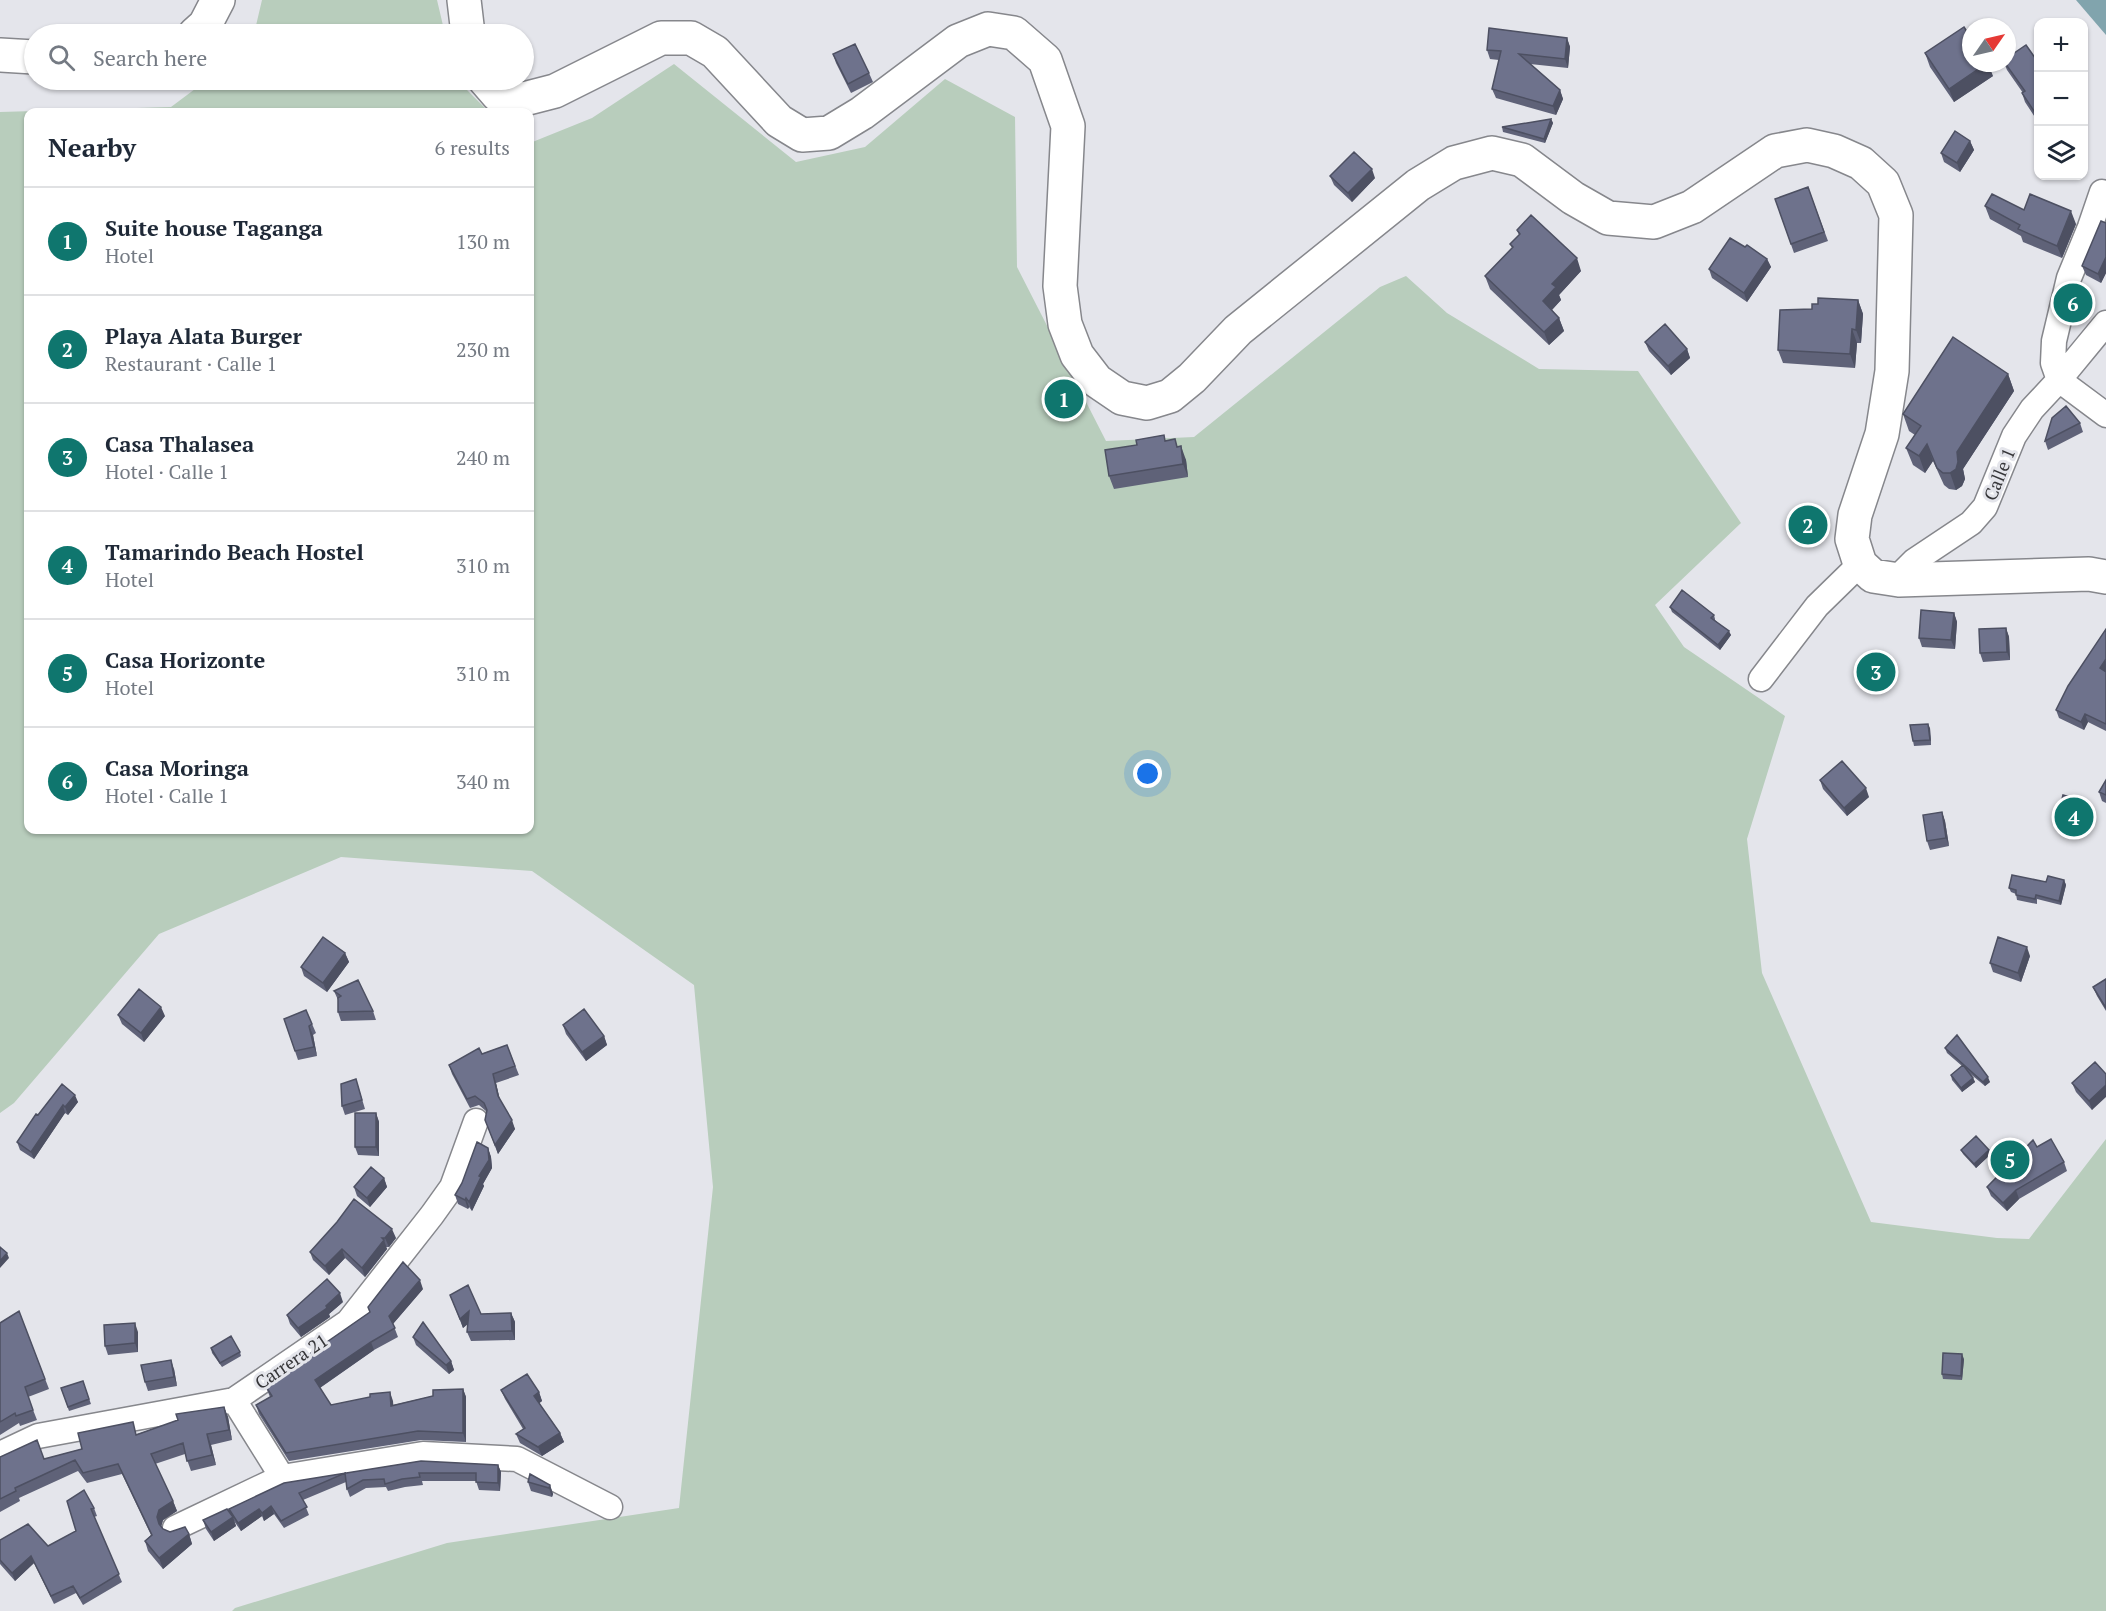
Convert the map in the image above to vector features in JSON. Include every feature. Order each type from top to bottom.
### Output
[{"type":"street","points":[[206,24],[218,0]]},
{"type":"street","points":[[464,0],[467,24]]},
{"type":"street","points":[[493,90],[498,95],[524,99],[555,91],[661,38],[691,38],[715,52],[779,121],[802,135],[830,132],[862,113],[958,41],[988,29],[1014,33],[1045,60],[1068,126],[1060,286],[1065,324],[1077,355],[1097,381],[1122,398],[1147,403],[1170,396],[1192,378],[1238,330],[1418,185],[1454,163],[1492,153],[1522,160],[1573,198],[1608,218],[1654,222],[1692,207],[1775,151],[1806,145],[1834,151],[1861,163],[1883,183],[1896,215],[1892,371],[1882,434],[1855,514],[1852,539],[1860,564],[1873,576],[1899,580],[2089,574],[2106,577]]},
{"type":"street","points":[[0,56],[24,57]]},
{"type":"street","points":[[2102,192],[2069,278],[2054,341],[2053,363],[2059,380],[2106,415]]},
{"type":"street","name":"Calle 1","points":[[1899,580],[1914,561],[1971,523],[1985,507],[2014,436],[2032,409],[2106,323]]},
{"type":"street","points":[[1761,679],[1817,606],[1860,564]]},
{"type":"street","name":"Carrera 21","points":[[0,1454],[39,1436],[234,1400],[348,1322],[452,1187],[476,1121]]},
{"type":"street","points":[[234,1400],[282,1477]]},
{"type":"street","points":[[175,1528],[282,1477],[423,1454],[517,1459],[610,1507]]},
{"type":"green space","points":[[262,0],[437,0],[443,24],[256,24]]},
{"type":"green space","points":[[674,64],[796,162],[865,147],[945,79],[1015,117],[1017,267],[1106,441],[1194,437],[1380,287],[1406,276],[1447,313],[1539,369],[1638,371],[1741,523],[1655,605],[1684,647],[1785,716],[1747,839],[1762,973],[1871,1222],[1997,1238],[2029,1239],[2106,1139],[2106,1611],[232,1611],[235,1608],[447,1543],[679,1508],[713,1187],[694,985],[532,871],[341,857],[159,934],[14,1103],[0,1113],[0,112],[24,111],[24,834],[534,834],[534,141],[592,118]]},
{"type":"green space","points":[[194,90],[467,90],[485,108],[137,108],[171,107]]},
{"type":"water","points":[[2076,0],[2106,0],[2106,35]]},
{"type":"building","points":[[1489,28],[1567,38],[1565,59],[1519,54],[1560,90],[1553,106],[1492,89],[1501,51],[1487,50]]},
{"type":"building","points":[[1962,28],[1962,72],[1974,72],[1949,89],[1925,53]]},
{"type":"building","points":[[855,44],[869,73],[848,84],[833,54]]},
{"type":"building","points":[[2026,45],[2034,56],[2034,111],[2022,93],[2025,91],[2011,72],[2016,72],[2016,52]]},
{"type":"building","points":[[1551,119],[1544,139],[1502,127]]},
{"type":"building","points":[[1955,131],[1970,141],[1957,163],[1941,153]]},
{"type":"building","points":[[1354,152],[1372,169],[1348,193],[1330,176]]},
{"type":"building","points":[[1808,187],[1824,232],[1791,244],[1775,199]]},
{"type":"building","points":[[1992,194],[2024,210],[2030,194],[2071,211],[2057,246],[2018,229],[2020,225],[1985,206]]},
{"type":"building","points":[[1531,215],[1577,258],[1552,284],[1556,287],[1543,301],[1559,318],[1544,332],[1485,276],[1513,247],[1510,244],[1520,234],[1517,230]]},
{"type":"building","points":[[2101,221],[2106,223],[2106,257],[2098,274],[2082,266]]},
{"type":"building","points":[[1730,238],[1745,247],[1747,245],[1767,259],[1744,293],[1709,269]]},
{"type":"building","points":[[1818,298],[1858,300],[1856,330],[1852,329],[1850,354],[1778,350],[1780,310],[1812,309],[1812,304],[1818,304]]},
{"type":"building","points":[[1665,324],[1687,349],[1668,366],[1645,342]]},
{"type":"building","points":[[1953,337],[2008,374],[1957,452],[1956,469],[1950,473],[1943,473],[1937,468],[1927,444],[1919,456],[1906,448],[1921,426],[1903,414]]},
{"type":"building","points":[[2066,406],[2080,423],[2045,441],[2052,418]]},
{"type":"building","points":[[1164,435],[1165,441],[1175,439],[1177,447],[1181,446],[1183,464],[1109,476],[1105,450],[1137,445],[1136,440]]},
{"type":"building","points":[[1682,590],[1714,615],[1711,618],[1729,631],[1718,645],[1670,607]]},
{"type":"building","points":[[1921,610],[1954,613],[1951,640],[1919,638]]},
{"type":"building","points":[[2006,628],[2007,652],[1980,653],[1979,629]]},
{"type":"building","points":[[2106,629],[2106,659],[2100,668],[2106,672],[2106,724],[2085,714],[2081,722],[2056,710],[2068,686]]},
{"type":"building","points":[[1928,724],[1930,740],[1913,741],[1910,725]]},
{"type":"building","points":[[1842,761],[1866,788],[1844,808],[1820,780]]},
{"type":"building","points":[[2106,780],[2106,795],[2099,792]]},
{"type":"building","points":[[2063,795],[2080,800],[2072,827],[2056,823]]},
{"type":"building","points":[[1942,812],[1946,838],[1927,841],[1923,815]]},
{"type":"building","points":[[2012,875],[2046,882],[2048,876],[2064,880],[2059,901],[2036,895],[2035,899],[2016,895],[2016,890],[2009,888]]},
{"type":"building","points":[[323,937],[345,953],[323,983],[301,967]]},
{"type":"building","points":[[1998,937],[2027,947],[2018,973],[1990,963]]},
{"type":"building","points":[[2106,979],[2106,1008],[2093,987]]},
{"type":"building","points":[[358,980],[373,1011],[338,1012],[338,998],[341,996],[334,991]]},
{"type":"building","points":[[139,989],[161,1007],[141,1033],[118,1015]]},
{"type":"building","points":[[584,1009],[604,1036],[582,1052],[563,1025]]},
{"type":"building","points":[[306,1010],[312,1024],[309,1026],[314,1047],[295,1051],[284,1019]]},
{"type":"building","points":[[1957,1035],[1988,1077],[1983,1082],[1945,1048]]},
{"type":"building","points":[[507,1045],[515,1066],[493,1074],[498,1096],[512,1120],[495,1145],[485,1120],[487,1110],[484,1103],[475,1096],[467,1099],[449,1065],[479,1048],[482,1054]]},
{"type":"building","points":[[2095,1062],[2106,1074],[2106,1085],[2089,1101],[2072,1083]]},
{"type":"building","points":[[1963,1065],[1973,1078],[1961,1088],[1951,1075]]},
{"type":"building","points":[[356,1079],[362,1100],[342,1106],[341,1084]]},
{"type":"building","points":[[62,1084],[75,1095],[65,1107],[63,1105],[31,1152],[17,1142],[36,1114],[38,1115]]},
{"type":"building","points":[[355,1113],[376,1113],[376,1147],[355,1147]]},
{"type":"building","points":[[1976,1136],[1989,1150],[1974,1164],[1961,1150]]},
{"type":"building","points":[[2051,1139],[2064,1162],[2016,1190],[2003,1203],[1987,1187],[2033,1140],[2037,1147]]},
{"type":"building","points":[[477,1142],[488,1148],[489,1160],[479,1176],[481,1177],[469,1202],[466,1198],[465,1200],[455,1195],[462,1183]]},
{"type":"building","points":[[371,1167],[384,1178],[367,1198],[354,1187]]},
{"type":"building","points":[[354,1199],[392,1229],[385,1238],[382,1238],[384,1240],[362,1268],[342,1249],[325,1266],[310,1252]]},
{"type":"building","points":[[0,1247],[7,1253],[0,1261]]},
{"type":"building","points":[[403,1262],[420,1280],[389,1316],[395,1328],[315,1380],[331,1405],[370,1397],[370,1394],[390,1392],[391,1406],[433,1396],[433,1390],[463,1389],[463,1433],[418,1431],[286,1453],[256,1405],[272,1396],[265,1385],[370,1312],[368,1307]]},
{"type":"building","points":[[327,1279],[340,1293],[326,1306],[327,1308],[298,1328],[287,1315]]},
{"type":"building","points":[[468,1285],[481,1314],[511,1313],[512,1331],[467,1332],[469,1311],[460,1319],[450,1295]]},
{"type":"building","points":[[19,1311],[45,1379],[25,1387],[33,1410],[16,1416],[15,1413],[0,1422],[0,1323]]},
{"type":"building","points":[[423,1322],[451,1361],[446,1365],[413,1337]]},
{"type":"building","points":[[135,1323],[135,1343],[105,1346],[104,1325]]},
{"type":"building","points":[[231,1336],[240,1352],[220,1363],[211,1348]]},
{"type":"building","points":[[1943,1353],[1962,1354],[1961,1376],[1942,1374]]},
{"type":"building","points":[[171,1360],[174,1377],[145,1382],[141,1365]]},
{"type":"building","points":[[527,1374],[539,1392],[534,1396],[560,1433],[538,1447],[516,1434],[525,1428],[501,1390]]},
{"type":"building","points":[[83,1381],[89,1399],[68,1407],[61,1388]]},
{"type":"building","points":[[224,1407],[229,1430],[207,1434],[212,1455],[187,1461],[183,1443],[151,1454],[173,1501],[159,1510],[157,1517],[159,1524],[170,1532],[185,1527],[189,1534],[159,1558],[145,1541],[152,1535],[118,1464],[83,1473],[75,1460],[15,1488],[16,1491],[0,1499],[0,1457],[37,1440],[44,1459],[82,1449],[78,1433],[133,1422],[136,1435],[178,1420],[176,1414]]},
{"type":"building","points":[[421,1461],[498,1465],[498,1483],[476,1482],[476,1473],[419,1473],[420,1477],[385,1484],[384,1479],[363,1480],[347,1489],[345,1473]]},
{"type":"building","points":[[344,1473],[299,1493],[307,1507],[281,1521],[271,1506],[262,1513],[259,1509],[238,1523],[229,1509],[284,1483]]},
{"type":"building","points":[[530,1474],[550,1485],[549,1488],[528,1482]]},
{"type":"building","points":[[84,1490],[94,1508],[91,1509],[119,1574],[80,1598],[73,1586],[51,1596],[31,1556],[12,1573],[0,1560],[0,1540],[28,1524],[48,1546],[76,1531],[67,1501]]},
{"type":"building","points":[[227,1509],[233,1517],[211,1532],[203,1520]]},
{"type":"place","name":"Casa Moringa","points":[[2073,303]]},
{"type":"place","name":"Suite house Taganga","points":[[1064,399]]},
{"type":"place","name":"Playa Alata Burger","points":[[1808,525]]},
{"type":"place","name":"Casa Thalasea","points":[[1876,672]]},
{"type":"place","name":"Tamarindo Beach Hostel","points":[[2074,817]]},
{"type":"place","name":"Casa Horizonte","points":[[2010,1160]]}]
